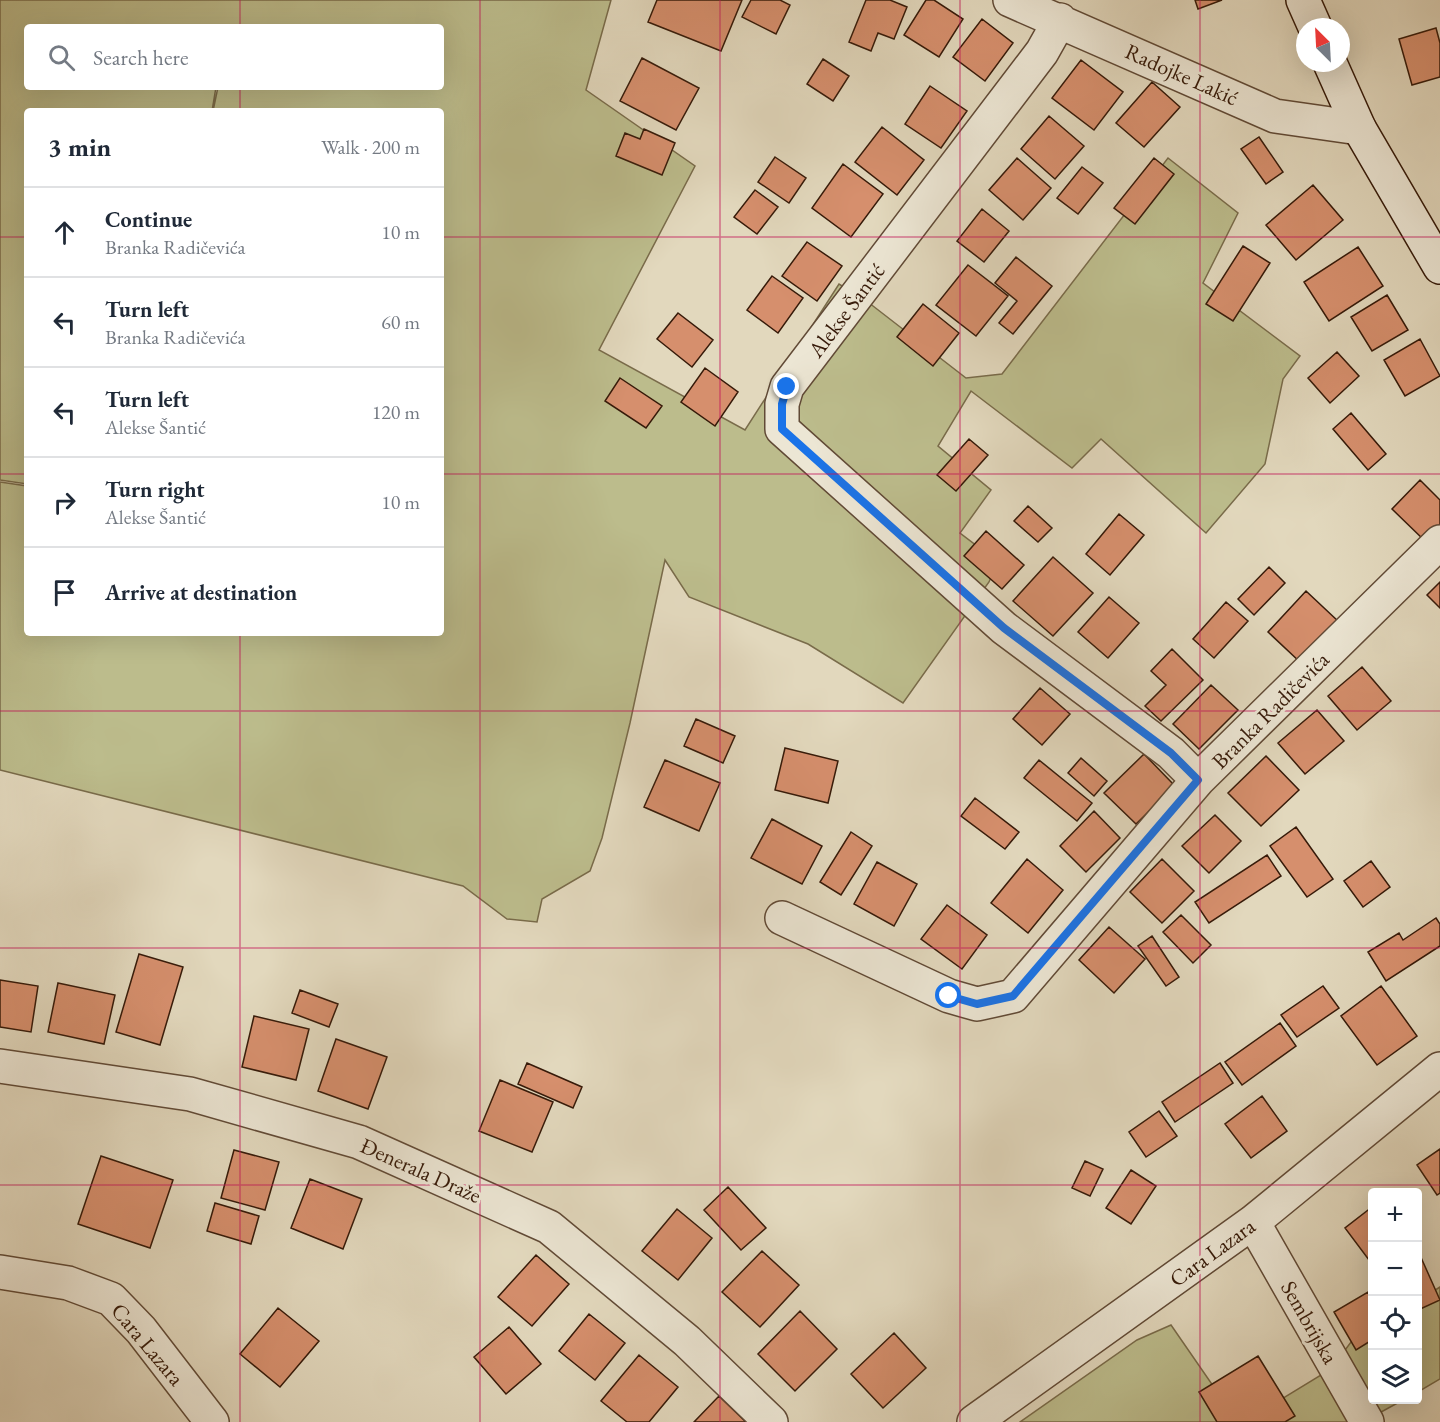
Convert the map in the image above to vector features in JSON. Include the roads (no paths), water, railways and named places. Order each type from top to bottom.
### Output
[{"type":"street","name":"Radojke Lakić","points":[[1010,0],[1275,116],[1359,128]]},
{"type":"street","points":[[1304,0],[1311,18]]},
{"type":"street","name":"Alekse Šantić","points":[[1060,20],[1042,52],[787,387],[782,404],[782,429],[1004,628],[1171,753],[1198,780]]},
{"type":"street","points":[[1334,72],[1359,128],[1437,256]]},
{"type":"street","name":"Branka Radičevića","points":[[782,918],[949,996],[977,1004],[1013,996],[1198,780],[1440,542]]},
{"type":"street","name":"Đenerala Draže","points":[[0,1066],[190,1095],[359,1142],[549,1227],[687,1341],[771,1422]]},
{"type":"street","name":"Cara Lazara","points":[[974,1422],[1253,1222],[1440,1069]]},
{"type":"street","name":"Sembrijska","points":[[1253,1222],[1367,1422]]},
{"type":"street","name":"Cara Lazara","points":[[0,1272],[68,1283],[111,1299],[141,1330],[209,1421]]}]
